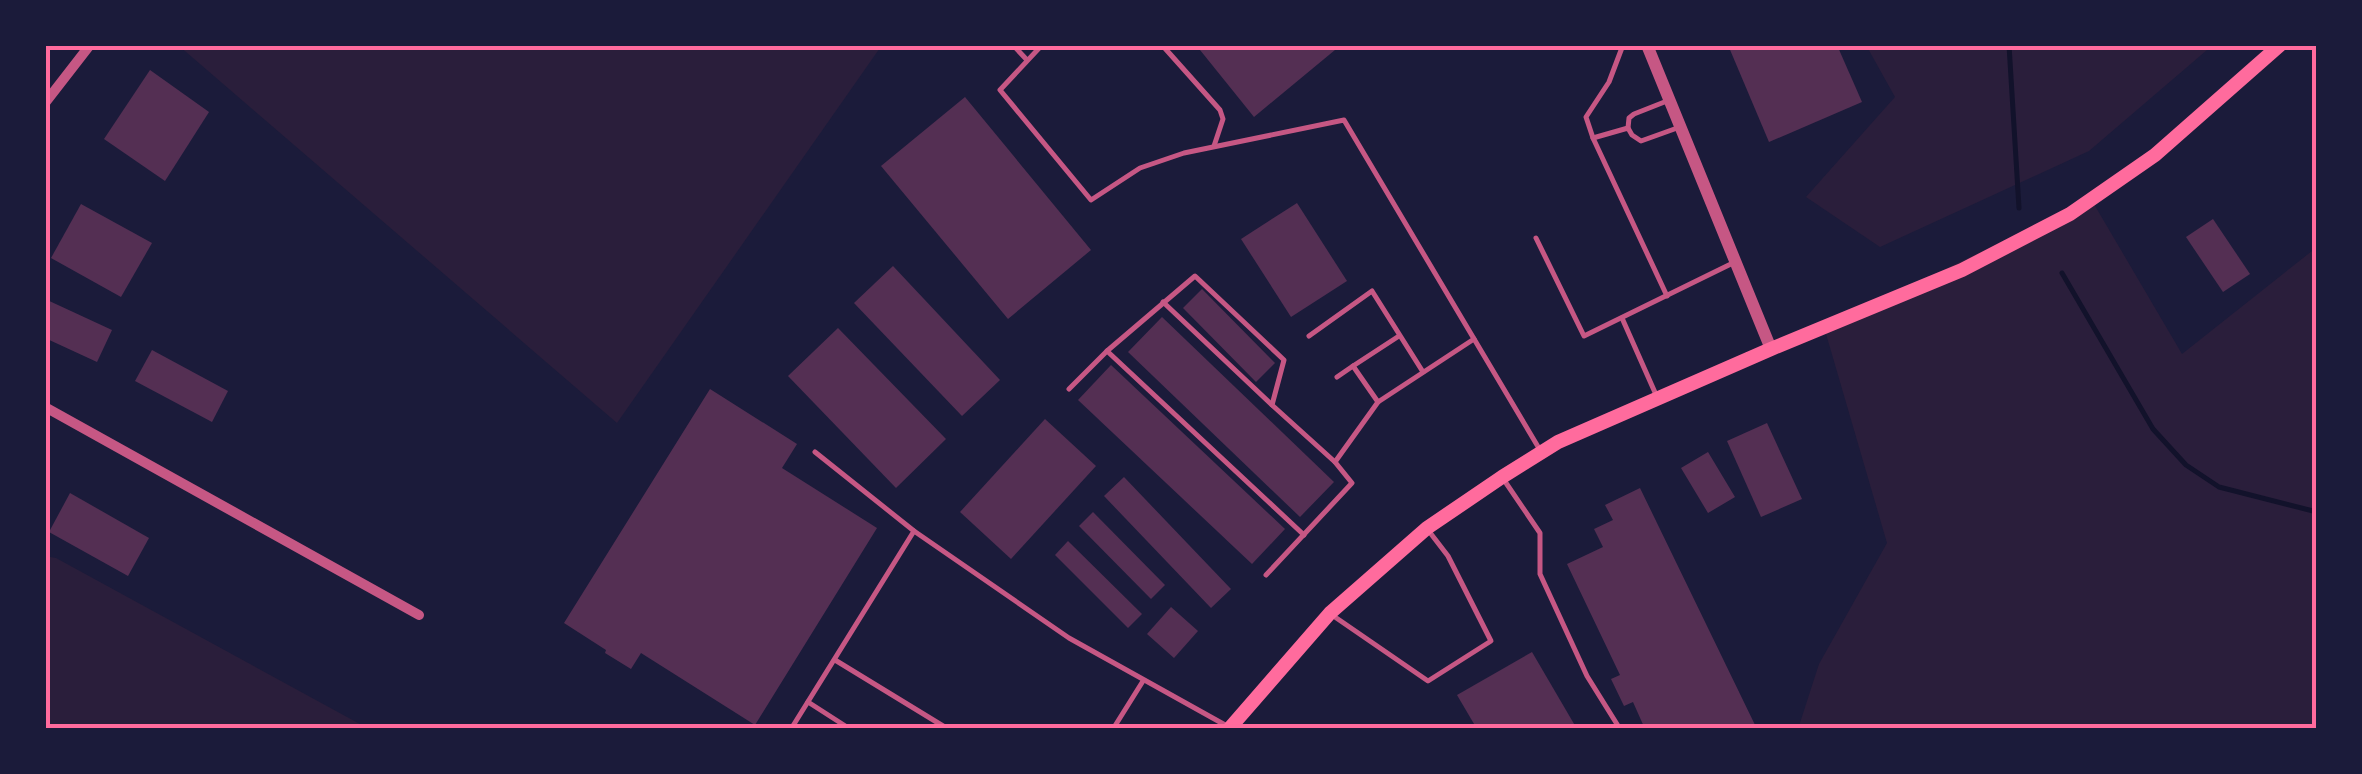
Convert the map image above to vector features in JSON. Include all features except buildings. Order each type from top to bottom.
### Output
[{"type":"main road","points":[[1230,728],[1330,613],[1427,528],[1502,478],[1558,442],[1962,270],[2070,214],[2155,155],[2280,45]]},
{"type":"street","points":[[45,104],[90,45]]},
{"type":"street","points":[[1647,45],[1771,349]]},
{"type":"street","points":[[45,407],[419,615]]},
{"type":"lane","points":[[1013,45],[1028,60]]},
{"type":"lane","points":[[1042,45],[1000,90],[1091,200],[1140,168],[1184,152],[1344,120],[1542,452]]},
{"type":"lane","points":[[1162,45],[1220,110],[1222,119],[1214,146]]},
{"type":"lane","points":[[1624,45],[1609,82],[1586,116],[1667,296]]},
{"type":"lane","points":[[1670,100],[1634,114],[1629,118],[1628,128],[1641,140],[1680,127]]},
{"type":"lane","points":[[1594,138],[1628,128]]},
{"type":"lane","points":[[1536,238],[1584,336],[1736,261]]},
{"type":"lane","points":[[1069,389],[1195,276],[1284,360],[1272,405]]},
{"type":"lane","points":[[1309,336],[1372,291],[1423,372]]},
{"type":"lane","points":[[1163,302],[1335,462],[1352,483],[1266,575]]},
{"type":"lane","points":[[1622,318],[1658,399]]},
{"type":"lane","points":[[1338,377],[1399,336]]},
{"type":"lane","points":[[1335,462],[1378,402],[1474,339]]},
{"type":"lane","points":[[1107,351],[1304,535]]},
{"type":"lane","points":[[1353,366],[1378,402]]},
{"type":"lane","points":[[815,452],[914,531],[1069,638],[1230,728]]},
{"type":"lane","points":[[1502,478],[1540,533],[1540,574],[1587,676],[1620,729]]},
{"type":"lane","points":[[1330,613],[1428,681],[1491,641],[1448,556],[1427,528]]},
{"type":"lane","points":[[791,729],[914,531]]},
{"type":"lane","points":[[834,660],[948,729]]},
{"type":"lane","points":[[1113,729],[1143,681]]},
{"type":"lane","points":[[808,702],[850,729]]},
{"type":"shaded area","points":[[178,45],[882,45],[617,423]]},
{"type":"shaded area","points":[[1866,45],[2206,45],[2207,50],[2089,151],[1880,247],[1806,197],[1895,97]]},
{"type":"shaded area","points":[[2091,199],[2182,354],[2317,247],[2317,729],[1798,729],[1819,664],[1887,543],[1824,327]]},
{"type":"shaded area","points":[[45,556],[56,558],[369,729],[45,729]]},
{"type":"waterway","points":[[2009,45],[2019,208]]},
{"type":"waterway","points":[[2062,273],[2153,429],[2186,465],[2219,487],[2317,512]]}]
